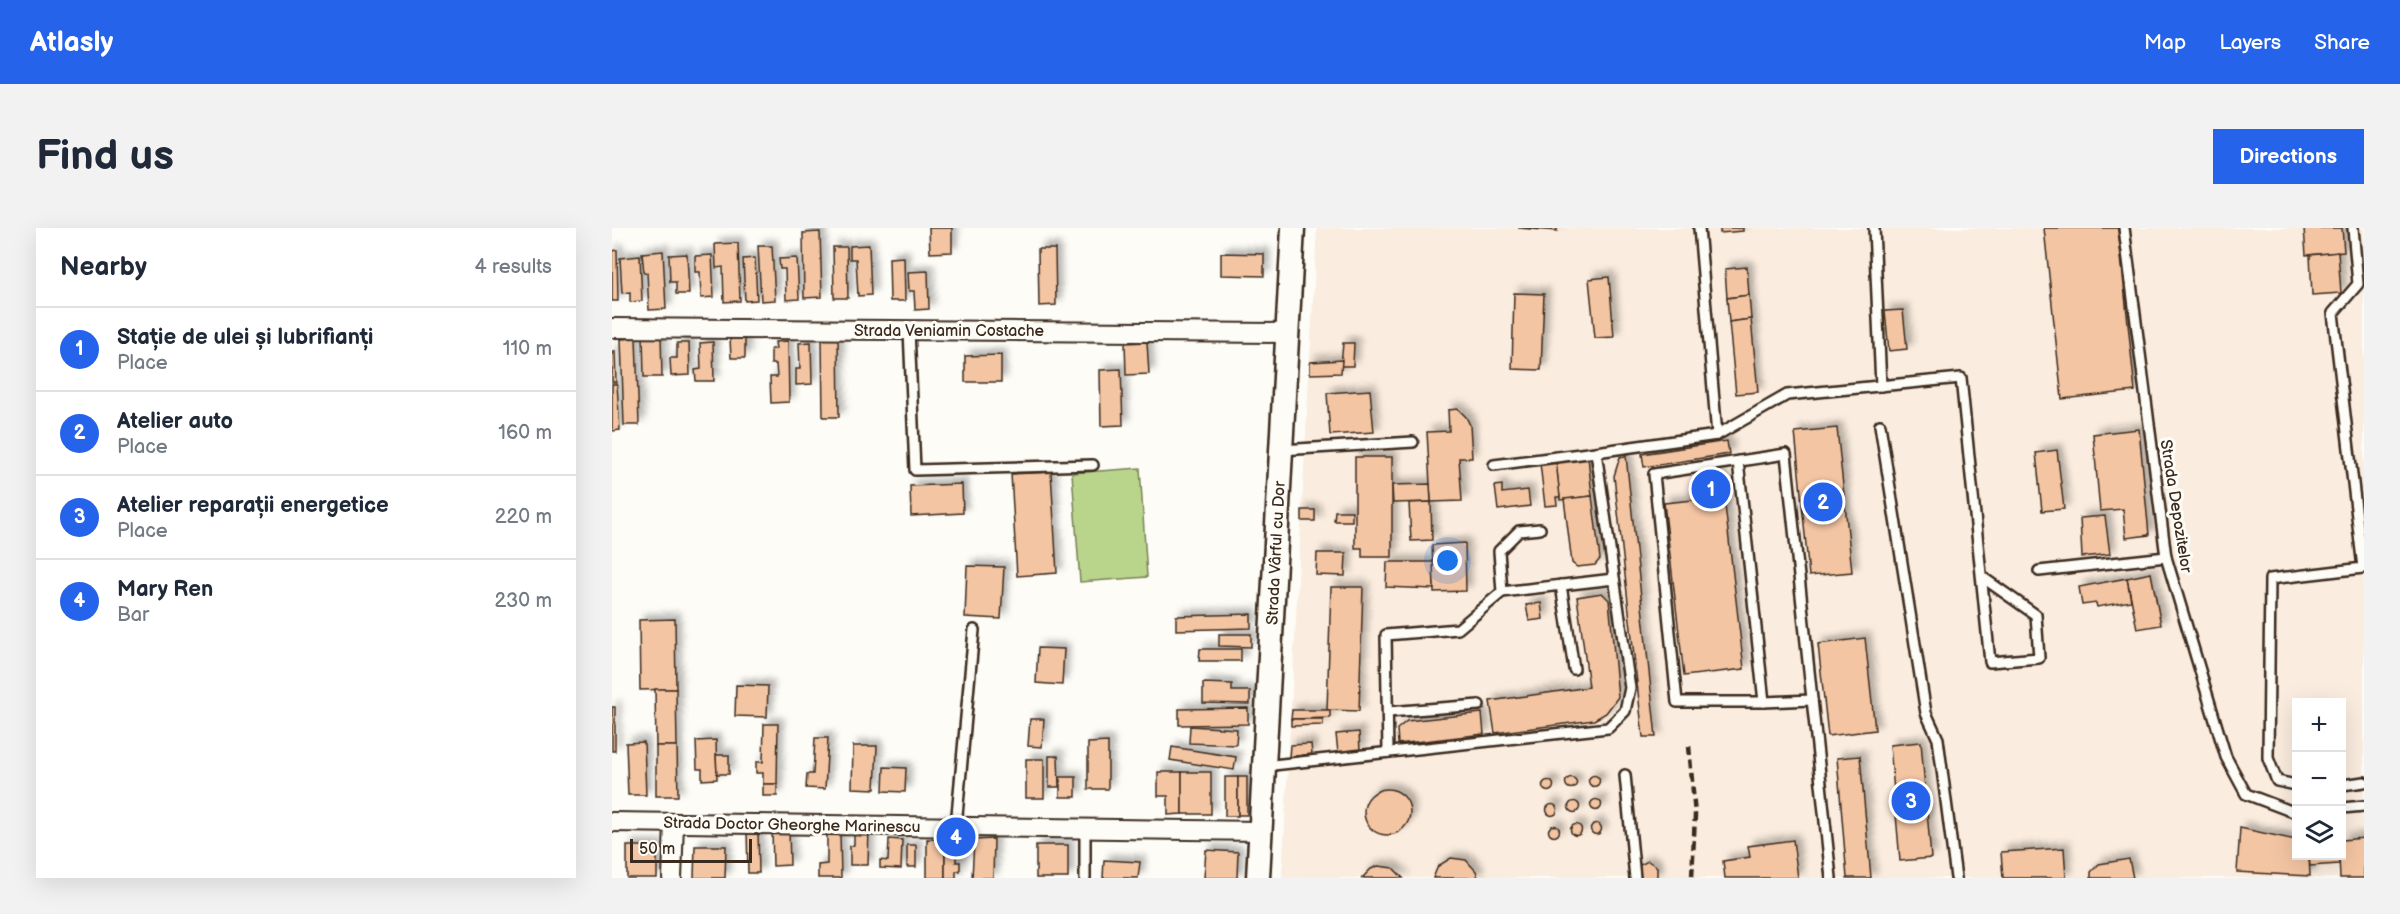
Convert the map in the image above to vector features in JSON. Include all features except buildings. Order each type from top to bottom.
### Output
[{"type":"street","name":"Strada Vârful cu Dor","points":[[1258,878],[1293,228]]},
{"type":"street","name":"Strada Veniamin Costache","points":[[612,328],[1287,333]]},
{"type":"street","name":"Strada Doctor Gheorghe Marinescu","points":[[612,822],[1260,831]]},
{"type":"street","points":[[672,878],[674,823]]},
{"type":"lane","points":[[1699,228],[1717,435]]},
{"type":"lane","points":[[1874,228],[1881,386]]},
{"type":"lane","name":"Strada Depozitelor","points":[[2124,228],[2166,557],[2226,757],[2246,794],[2292,811]]},
{"type":"lane","points":[[2292,784],[2277,781],[2268,758],[2270,579],[2363,568],[2332,313],[2358,284],[2353,228]]},
{"type":"lane","points":[[909,330],[915,470],[1093,465]]},
{"type":"lane","points":[[1494,465],[1717,435],[1787,394],[1961,378],[1990,662],[2039,658],[2036,615],[1982,577]]},
{"type":"lane","points":[[1880,425],[1926,713],[1938,739],[1956,878]]},
{"type":"lane","points":[[1281,450],[1413,442]]},
{"type":"lane","points":[[1263,766],[1608,728],[1625,711],[1630,688],[1596,452]]},
{"type":"lane","points":[[1812,699],[1764,702],[1677,702],[1654,474],[1786,454],[1831,878]]},
{"type":"lane","points":[[1738,461],[1764,702]]},
{"type":"lane","points":[[1502,591],[1499,551],[1519,531],[1540,529]]},
{"type":"lane","points":[[2039,571],[2166,557]]},
{"type":"lane","points":[[1388,752],[1386,635],[1458,629],[1502,591],[1614,579]]},
{"type":"lane","points":[[1561,585],[1574,669]]},
{"type":"lane","points":[[956,826],[975,630]]},
{"type":"lane","points":[[1388,712],[1479,705]]},
{"type":"lane","points":[[1625,775],[1635,878]]},
{"type":"lane","points":[[2346,784],[2364,782]]},
{"type":"lane","points":[[2346,808],[2364,806]]},
{"type":"lane","points":[[1085,830],[1085,878]]},
{"type":"shaded area","points":[[1317,228],[2364,228],[2364,878],[1282,878]]},
{"type":"green space","points":[[1140,468],[1147,577],[1080,582],[1072,473]]},
{"type":"railway","points":[[1689,746],[1695,815],[1692,878]]},
{"type":"place","name":"Stație de ulei și lubrifianți","points":[[1711,489]]},
{"type":"place","name":"Atelier auto","points":[[1823,502]]},
{"type":"place","name":"Atelier reparații energetice","points":[[1911,801]]},
{"type":"place","name":"Mary Ren","points":[[956,837]]}]
